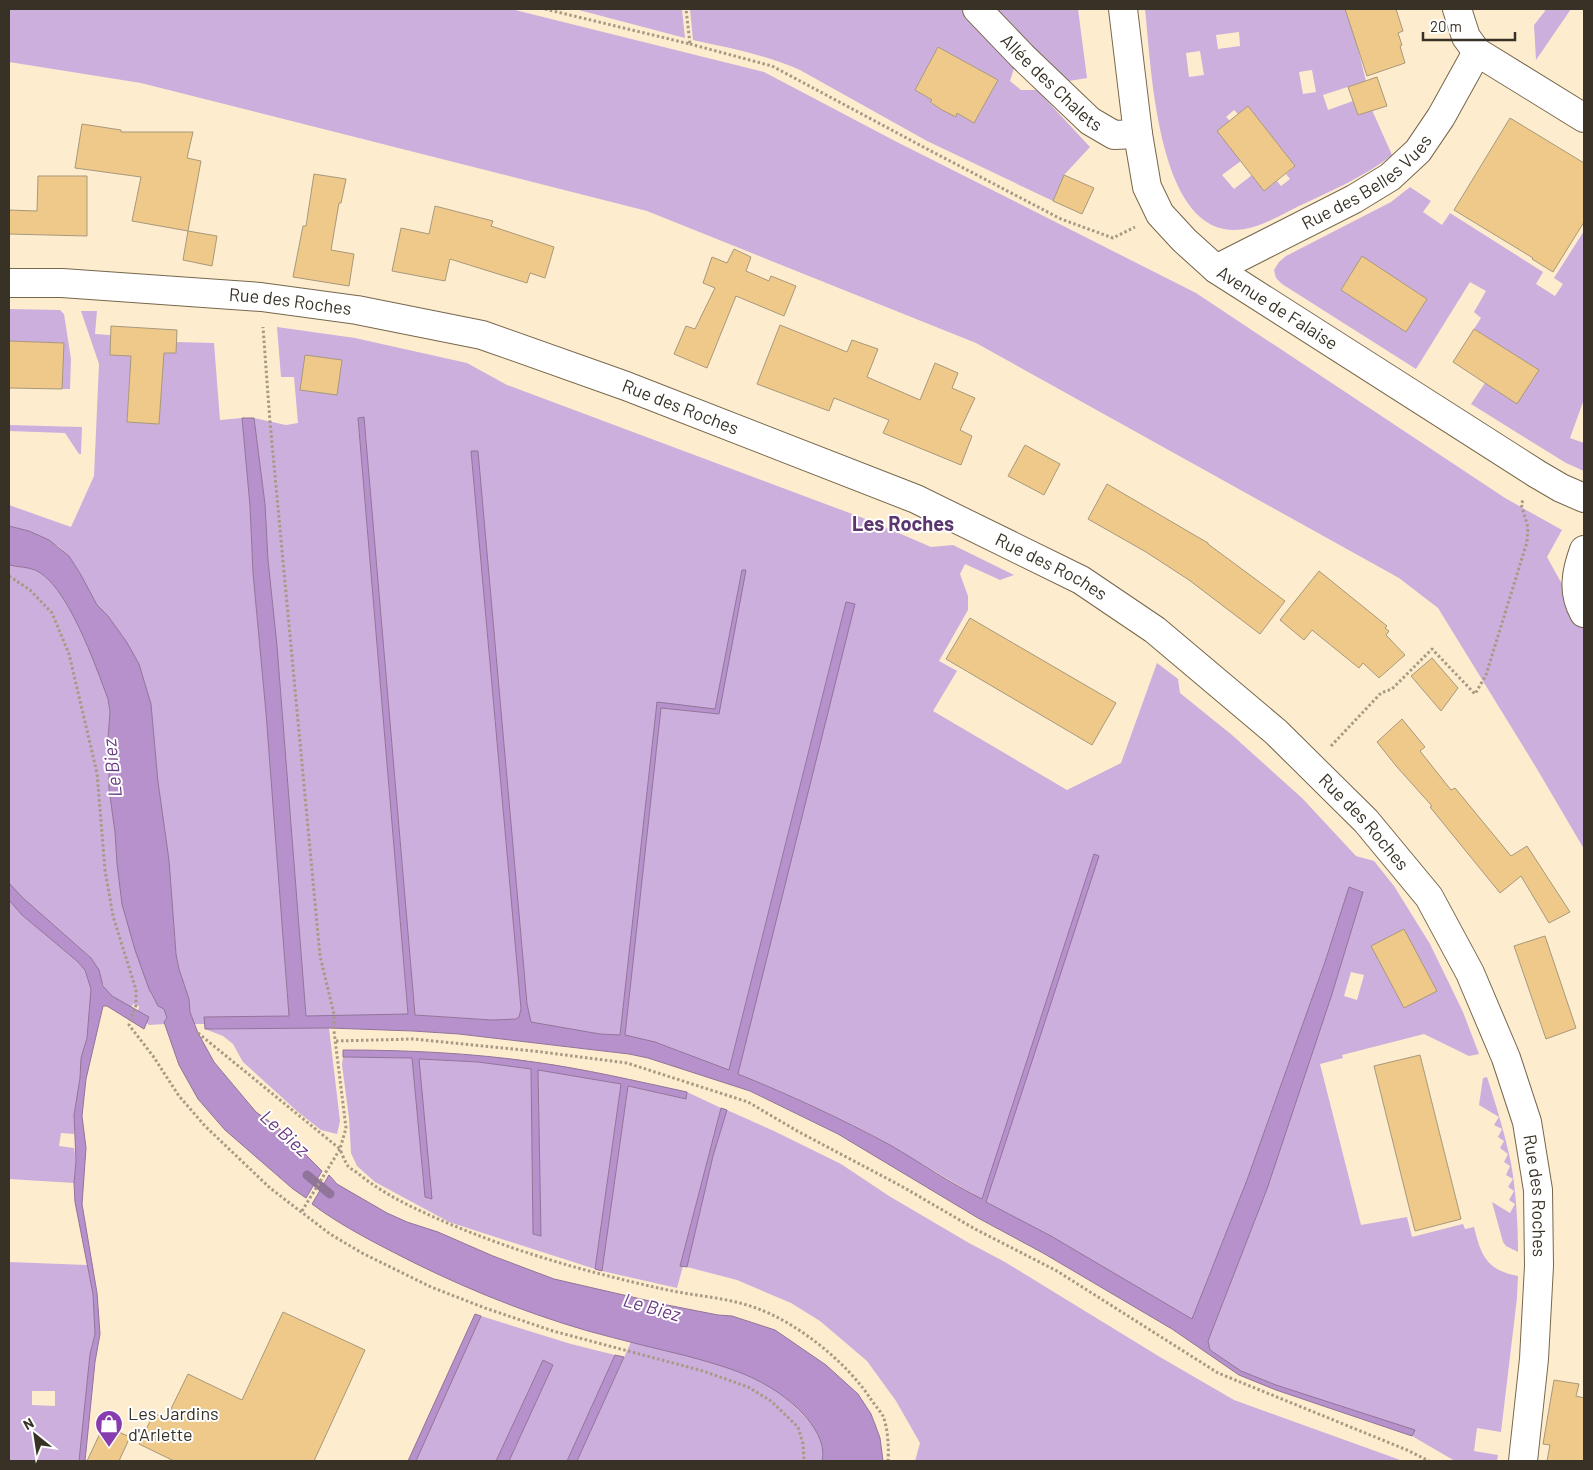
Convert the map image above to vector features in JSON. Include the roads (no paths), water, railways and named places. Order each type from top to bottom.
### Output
[{"type":"street","name":"Allée des Chalets","points":[[977,9],[1022,56],[1090,121],[1114,135],[1138,134]]},
{"type":"street","name":"Avenue de Falaise","points":[[1123,9],[1146,187],[1160,214],[1184,240],[1216,269],[1537,474],[1561,488],[1584,498]]},
{"type":"street","points":[[1457,9],[1466,36],[1477,52],[1584,118]]},
{"type":"street","name":"Rue des Belles Vues","points":[[1216,269],[1354,199],[1390,176],[1418,152],[1442,117],[1477,52]]},
{"type":"street","name":"Rue des Roches","points":[[9,283],[62,284],[261,297],[357,310],[482,335],[626,386],[916,499],[1081,580],[1147,625],[1276,732],[1366,822],[1429,897],[1470,973],[1506,1058],[1527,1122],[1538,1190],[1539,1266],[1534,1358],[1523,1461]]},
{"type":"street","points":[[1584,550],[1580,561],[1576,590],[1579,604],[1584,613]]},
{"type":"water","points":[[364,417],[415,1015],[492,1020],[516,1019],[519,1017],[521,1009],[471,451],[478,451],[527,1004],[531,1022],[600,1034],[620,1035],[657,702],[715,709],[742,570],[746,570],[719,714],[661,708],[625,1035],[655,1042],[729,1070],[846,602],[855,604],[738,1074],[815,1107],[871,1135],[982,1199],[1094,854],[1099,856],[986,1202],[1051,1236],[1192,1319],[1247,1180],[1325,962],[1349,887],[1363,892],[1332,994],[1267,1189],[1208,1341],[1210,1350],[1241,1371],[1276,1385],[1415,1430],[1412,1436],[1276,1390],[1239,1375],[1172,1329],[1043,1253],[978,1218],[838,1134],[750,1091],[648,1058],[629,1054],[459,1034],[329,1028],[205,1029],[204,1017],[289,1016],[242,418],[254,418],[265,504],[306,1016],[408,1014],[358,418]]},
{"type":"water","points":[[9,526],[29,531],[49,540],[69,556],[97,605],[108,616],[126,641],[139,664],[151,704],[158,782],[169,860],[176,954],[189,999],[190,1012],[198,1033],[214,1062],[256,1112],[280,1129],[322,1171],[306,1198],[225,1130],[198,1099],[179,1065],[164,1022],[167,1018],[164,1009],[158,1006],[149,989],[135,950],[122,904],[109,789],[107,751],[110,712],[108,699],[79,627],[58,591],[47,578],[35,570],[9,565]]},
{"type":"water","points":[[9,883],[23,898],[91,958],[99,970],[103,986],[112,996],[149,1017],[144,1029],[107,1006],[103,1006],[86,1079],[82,1116],[86,1148],[82,1204],[97,1293],[100,1334],[95,1362],[85,1461],[79,1461],[90,1354],[95,1334],[93,1294],[75,1202],[74,1115],[81,1058],[87,1038],[91,989],[85,970],[77,961],[22,915],[9,900]]},
{"type":"water","points":[[343,1050],[487,1056],[553,1065],[687,1092],[686,1099],[628,1086],[602,1271],[595,1269],[621,1084],[538,1070],[541,1236],[533,1234],[531,1069],[478,1062],[419,1059],[432,1199],[425,1197],[412,1058],[343,1057]]},
{"type":"water","points":[[721,1108],[727,1110],[713,1156],[687,1267],[680,1266]]},
{"type":"water","points":[[329,1175],[337,1184],[387,1213],[554,1279],[667,1305],[732,1316],[775,1330],[826,1365],[858,1394],[871,1414],[876,1427],[880,1438],[883,1461],[822,1461],[823,1450],[820,1440],[815,1429],[799,1409],[761,1382],[741,1373],[720,1365],[588,1331],[537,1315],[461,1285],[389,1250],[330,1217],[312,1204]]},
{"type":"water","points":[[475,1314],[481,1316],[416,1461],[408,1461]]},
{"type":"water","points":[[615,1355],[624,1357],[577,1461],[567,1461]]},
{"type":"water","points":[[543,1360],[553,1365],[509,1461],[496,1461]]},
{"type":"waterway","name":"Le Biez","points":[[307,1175],[330,1194]]},
{"type":"place","name":"Les Jardins d'Arlette","points":[[109,1448]]},
{"type":"district","name":"Les Roches","points":[[903,524]]}]
